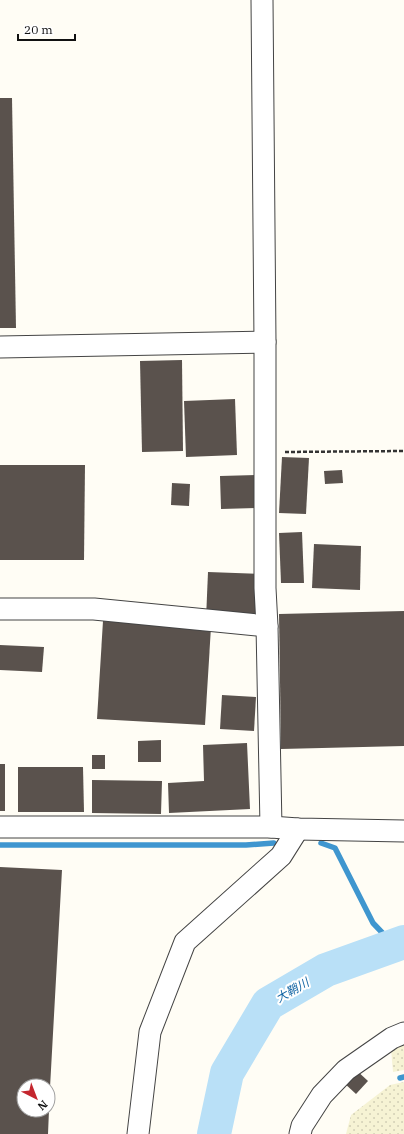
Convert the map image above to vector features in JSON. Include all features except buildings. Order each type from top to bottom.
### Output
[{"type":"street","points":[[262,0],[265,342],[265,588],[271,827]]},
{"type":"street","points":[[0,347],[265,342]]},
{"type":"street","points":[[0,609],[94,609],[267,626]]},
{"type":"street","points":[[0,827],[271,827],[404,831]]},
{"type":"street","points":[[138,1134],[150,1032],[185,942],[282,856],[298,829]]},
{"type":"street","points":[[300,1134],[302,1126],[322,1095],[346,1070],[392,1038],[404,1033]]},
{"type":"path","points":[[265,452],[404,451]]},
{"type":"shaded area","points":[[404,1044],[404,1070],[393,1072],[391,1049]]},
{"type":"shaded area","points":[[404,1082],[404,1134],[346,1134],[351,1115],[390,1085]]},
{"type":"waterway","points":[[0,845],[246,845],[274,843]]},
{"type":"waterway","points":[[321,843],[335,848],[373,923],[394,945]]},
{"type":"waterway","name":"大鞘川","points":[[214,1134],[227,1073],[268,1004],[326,970],[404,942]]},
{"type":"waterway","points":[[400,1078],[404,1077]]}]
